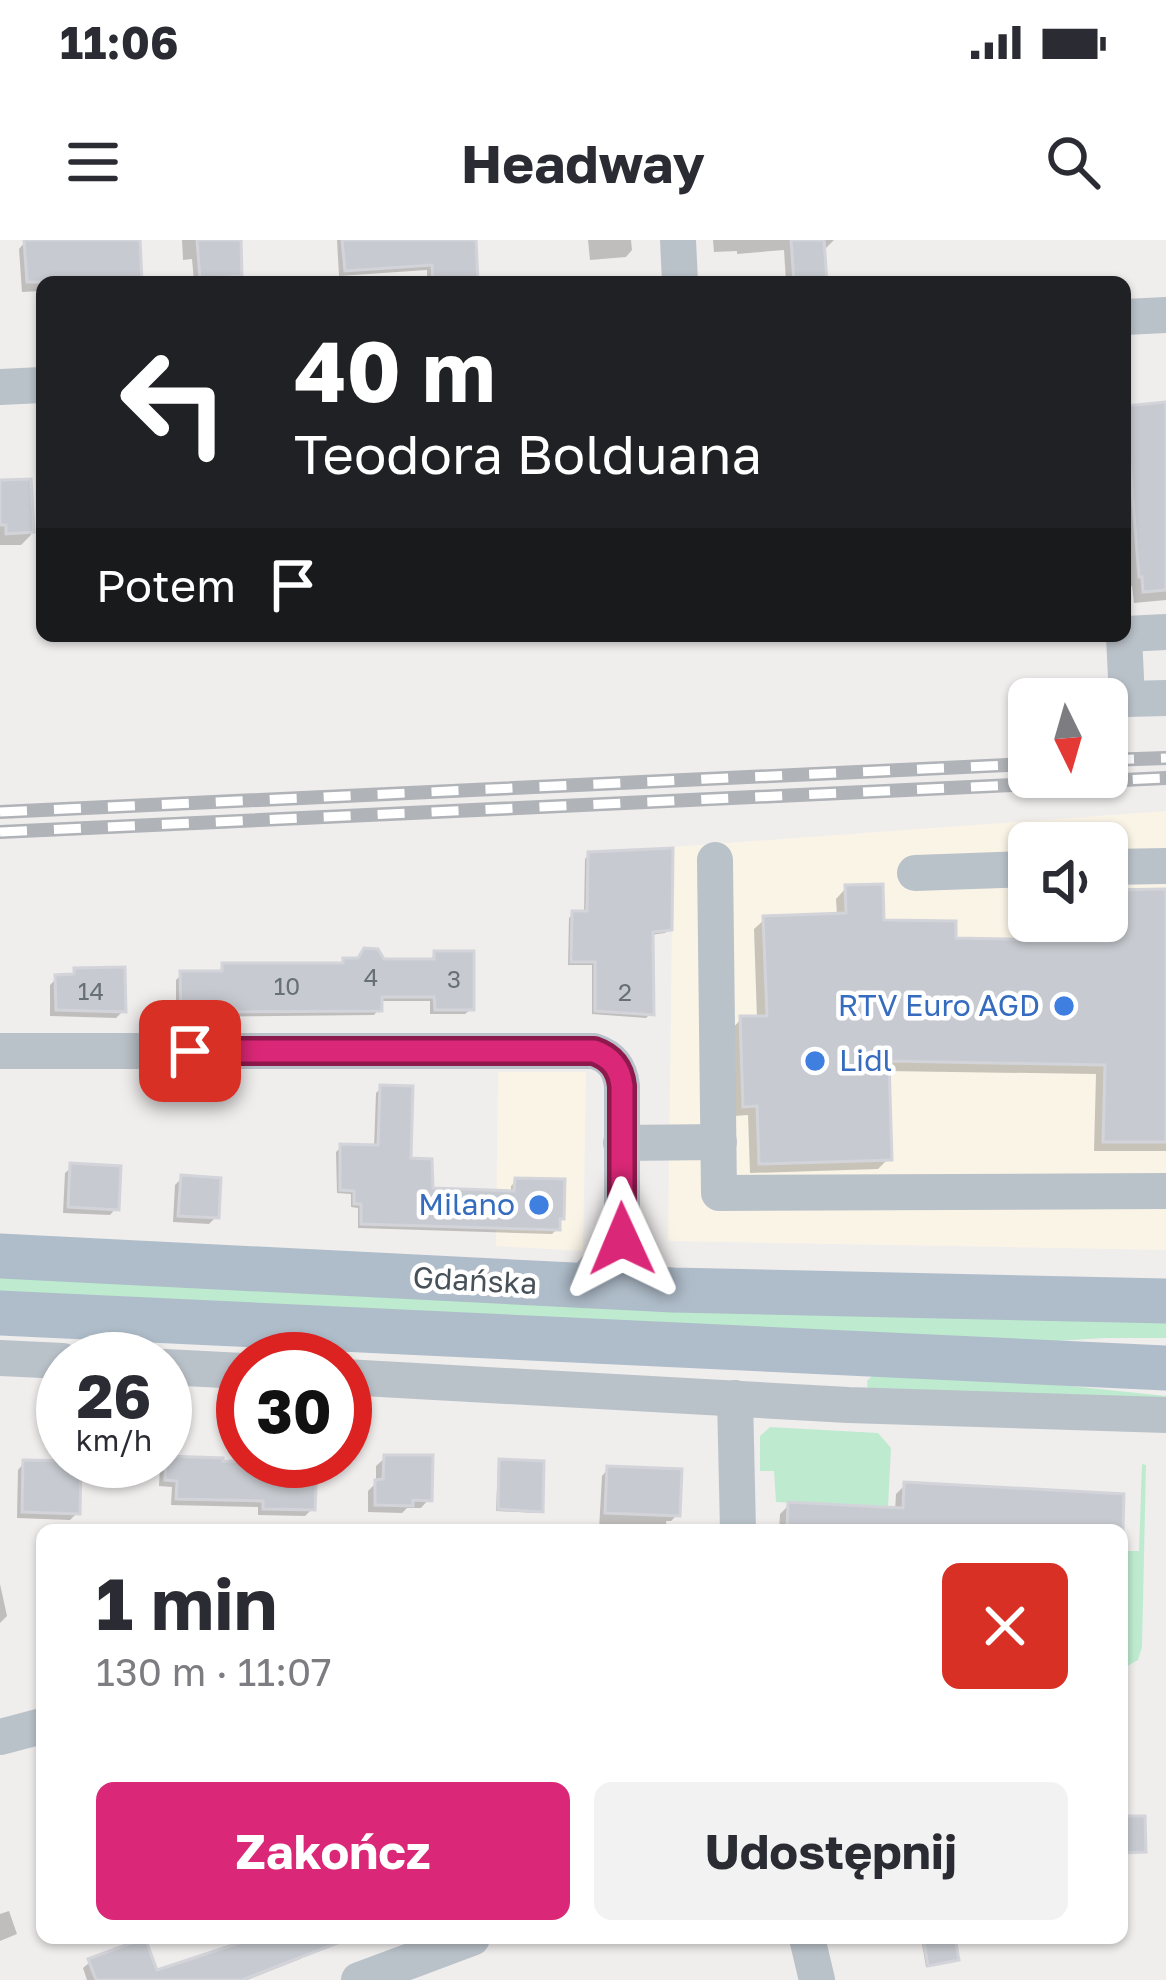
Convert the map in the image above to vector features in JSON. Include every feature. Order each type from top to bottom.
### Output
[{"type":"main road","name":"Gdańska","points":[[0,1256],[673,1290],[1166,1301]]},
{"type":"main road","name":"Gdańska","points":[[0,1313],[1166,1368]]},
{"type":"street","points":[[678,240],[680,276]]},
{"type":"street","points":[[1131,317],[1166,315]]},
{"type":"street","points":[[0,387],[36,385]]},
{"type":"street","points":[[1131,634],[1166,632]]},
{"type":"street","points":[[1124,642],[1127,699],[1166,698]]},
{"type":"street","points":[[716,860],[719,1193],[1166,1191]]},
{"type":"street","points":[[1128,867],[1166,866]]},
{"type":"street","points":[[914,872],[1008,870]]},
{"type":"street","points":[[0,1051],[594,1051],[605,1055],[621,1074],[622,1239],[580,1286]]},
{"type":"street","points":[[621,1143],[719,1142]]},
{"type":"street","points":[[622,1239],[673,1290]]},
{"type":"street","points":[[848,1405],[852,1355]]},
{"type":"street","points":[[0,1358],[36,1360]]},
{"type":"street","points":[[372,1378],[848,1405],[1166,1415]]},
{"type":"street","points":[[735,1398],[738,1524]]},
{"type":"street","points":[[0,1737],[36,1728]]},
{"type":"street","points":[[373,1963],[448,1944]]},
{"type":"street","points":[[808,1944],[817,1980]]},
{"type":"shaded area","points":[[1166,811],[1166,1250],[668,1241],[673,847],[1008,823],[1008,942],[1128,942],[1128,822],[1015,822]]},
{"type":"shaded area","points":[[498,1072],[586,1072],[583,1251],[496,1246]]},
{"type":"green space","points":[[0,1273],[1166,1318],[1166,1338],[974,1346],[0,1297]]},
{"type":"green space","points":[[874,1374],[1013,1380],[1166,1396],[1166,1405],[868,1391],[867,1381]]},
{"type":"green space","points":[[770,1427],[878,1433],[891,1448],[888,1507],[776,1502],[774,1471],[760,1471],[760,1436]]},
{"type":"green space","points":[[1142,1464],[1146,1465],[1142,1647],[1138,1660],[1128,1666],[1128,1551],[1139,1551]]},
{"type":"building","points":[[24,240],[140,240],[142,276],[36,276],[36,282],[27,282]]},
{"type":"building","points":[[197,240],[241,240],[242,276],[200,276]]},
{"type":"building","points":[[342,240],[476,240],[478,276],[433,276],[432,265],[345,271]]},
{"type":"building","points":[[791,240],[824,240],[827,276],[794,276]]},
{"type":"building","points":[[1166,402],[1166,590],[1143,592],[1139,577],[1131,405]]},
{"type":"building","points":[[31,479],[34,532],[6,534],[6,525],[0,525],[0,480]]},
{"type":"building","points":[[673,848],[672,930],[653,932],[654,1015],[595,1011],[595,962],[571,962],[572,911],[587,911],[588,852]]},
{"type":"building","points":[[883,884],[884,920],[956,921],[956,938],[1008,942],[1128,942],[1128,890],[1166,889],[1166,1142],[1103,1142],[1105,1065],[889,1061],[892,1160],[759,1164],[757,1106],[743,1107],[740,1016],[767,1016],[763,916],[846,913],[845,885]]},
{"type":"building","points":[[364,948],[378,949],[384,959],[434,959],[434,951],[474,951],[474,1010],[435,1010],[434,997],[382,997],[382,1011],[181,1012],[180,971],[222,971],[222,963],[343,963],[343,958],[358,958]]},
{"type":"building","points":[[125,967],[126,1012],[56,1010],[55,975],[74,974],[74,968]]},
{"type":"building","points":[[380,1085],[413,1086],[411,1158],[432,1159],[433,1188],[514,1191],[515,1178],[565,1179],[560,1230],[361,1224],[361,1204],[354,1204],[354,1191],[340,1190],[340,1144],[378,1145]]},
{"type":"building","points":[[70,1163],[121,1166],[119,1210],[68,1207]]},
{"type":"building","points":[[181,1175],[221,1178],[219,1218],[178,1216]]},
{"type":"building","points":[[384,1455],[433,1455],[432,1501],[413,1500],[413,1506],[375,1505],[375,1480],[383,1479]]},
{"type":"building","points":[[192,1457],[216,1458],[216,1488],[316,1488],[315,1510],[263,1509],[263,1501],[176,1499],[177,1488],[192,1488]]},
{"type":"building","points":[[499,1459],[544,1461],[543,1512],[498,1509]]},
{"type":"building","points":[[23,1460],[36,1460],[36,1488],[80,1488],[80,1514],[22,1512]]},
{"type":"building","points":[[607,1466],[682,1469],[680,1516],[605,1513]]},
{"type":"building","points":[[904,1482],[1124,1494],[1123,1524],[787,1524],[788,1502],[903,1508]]},
{"type":"building","points":[[1128,1816],[1145,1816],[1146,1852],[1128,1853]]},
{"type":"building","points":[[129,1944],[147,1944],[157,1970],[236,1944],[335,1944],[242,1980],[96,1980],[88,1959]]},
{"type":"building","points":[[924,1944],[956,1944],[959,1960],[928,1966]]},
{"type":"railway","points":[[1128,759],[1166,758]]},
{"type":"railway","points":[[0,812],[1008,765]]},
{"type":"railway","points":[[0,832],[1166,778]]},
{"type":"place","name":"RTV Euro AGD","points":[[1064,1006]]},
{"type":"place","name":"Lidl","points":[[815,1061]]},
{"type":"place","name":"Milano","points":[[539,1205]]},
{"type":"route","points":[[190,1051],[594,1051],[605,1055],[621,1074],[622,1239]]}]
